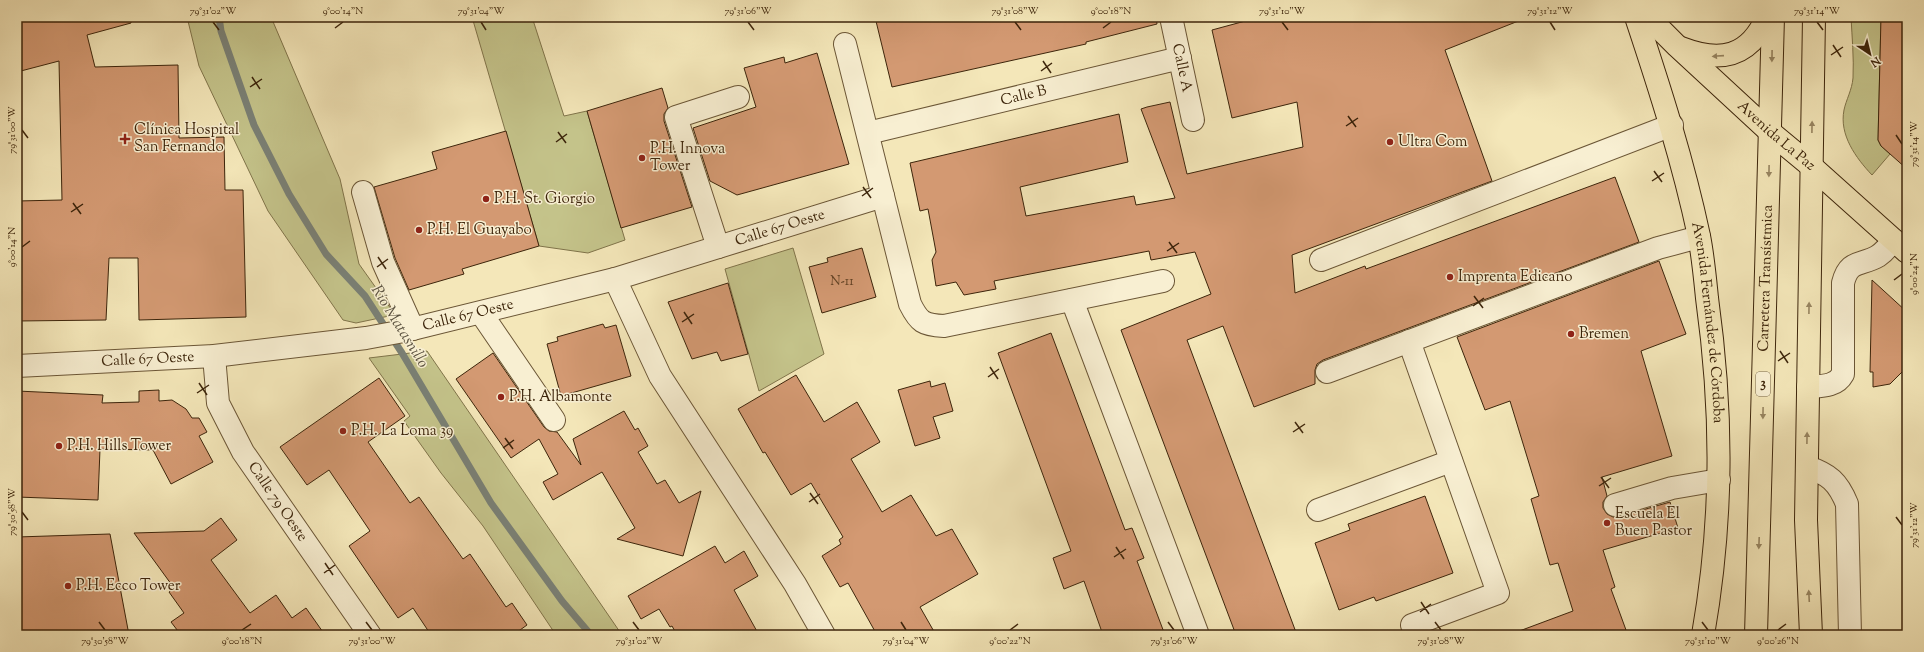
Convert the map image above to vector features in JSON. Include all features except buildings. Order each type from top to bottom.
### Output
[{"type":"main road","name":"Avenida Fernández de Córdoba","points":[[1636,17],[1672,125],[1699,237],[1714,346],[1720,448],[1718,518],[1712,584],[1703,635]]},
{"type":"main road","name":"Avenida La Paz","points":[[1648,17],[1677,46],[1770,132],[1811,166],[1900,246]]},
{"type":"main road","points":[[1677,46],[1697,54],[1712,56],[1732,54],[1750,44],[1759,33],[1767,17]]},
{"type":"main road","name":"Carretera Transístmica","points":[[1756,635],[1773,17]]},
{"type":"main road","points":[[1811,635],[1806,520],[1814,17]]},
{"type":"street","name":"Calle A","points":[[1171,17],[1193,120]]},
{"type":"street","points":[[845,44],[910,304],[917,318],[927,325],[944,326],[1163,281]]},
{"type":"street","name":"Calle B","points":[[868,133],[1180,58]]},
{"type":"street","points":[[718,247],[676,117],[738,97]]},
{"type":"street","points":[[1321,260],[1672,125]]},
{"type":"street","points":[[363,192],[383,262],[408,330]]},
{"type":"street","name":"Calle 67 Oeste","points":[[17,366],[214,356],[366,338],[408,330],[481,314],[615,279],[883,196]]},
{"type":"street","points":[[1327,372],[1658,248],[1699,237]]},
{"type":"street","points":[[1808,387],[1832,384],[1839,380],[1842,374],[1845,274],[1851,266],[1900,246]]},
{"type":"street","points":[[615,279],[660,376],[794,584],[824,635]]},
{"type":"street","points":[[1072,300],[1198,635]]},
{"type":"street","points":[[481,314],[554,420]]},
{"type":"street","points":[[1409,341],[1498,593],[1412,625]]},
{"type":"street","name":"Calle 79 Oeste","points":[[214,356],[218,403],[243,452],[370,635]]},
{"type":"street","points":[[1318,510],[1451,461]]},
{"type":"street","points":[[1807,467],[1821,472],[1833,479],[1842,490],[1847,504],[1850,635]]},
{"type":"street","points":[[1615,505],[1672,488],[1719,480]]},
{"type":"shaded area","points":[[187,17],[271,17],[340,179],[359,264],[391,309],[389,316],[356,323],[343,320],[268,211],[199,66]]},
{"type":"shaded area","points":[[472,17],[532,17],[564,116],[587,111],[625,240],[588,253],[539,246]]},
{"type":"shaded area","points":[[1851,17],[1881,17],[1878,140],[1881,146],[1890,154],[1872,175],[1850,146],[1844,128],[1844,110],[1853,78]]},
{"type":"shaded area","points":[[793,248],[824,354],[759,391],[725,269]]},
{"type":"shaded area","points":[[427,351],[622,635],[556,635],[483,526],[441,473],[404,421],[410,416],[369,358]]},
{"type":"waterway","name":"Río Matasnillo","points":[[219,17],[221,31],[254,125],[289,194],[326,254],[365,296],[402,353],[491,503],[562,601],[591,635]]},
{"type":"place","name":"Clínica Hospital San Fernando","points":[[125,139]]},
{"type":"place","name":"Ultra Com","points":[[1390,142]]},
{"type":"place","name":"P.H. Innova Tower","points":[[642,158]]},
{"type":"place","name":"P.H. St. Giorgio","points":[[486,199]]},
{"type":"place","name":"P.H. El Guayabo","points":[[419,230]]},
{"type":"place","name":"Imprenta Edicano","points":[[1450,277]]},
{"type":"place","name":"Bremen","points":[[1571,334]]},
{"type":"place","name":"P.H. Albamonte","points":[[501,397]]},
{"type":"place","name":"P.H. La Loma 39","points":[[343,431]]},
{"type":"place","name":"P.H. Hills Tower","points":[[59,446]]},
{"type":"place","name":"Escuela El Buen Pastor","points":[[1607,523]]},
{"type":"place","name":"P.H. Ecco Tower","points":[[68,586]]}]
